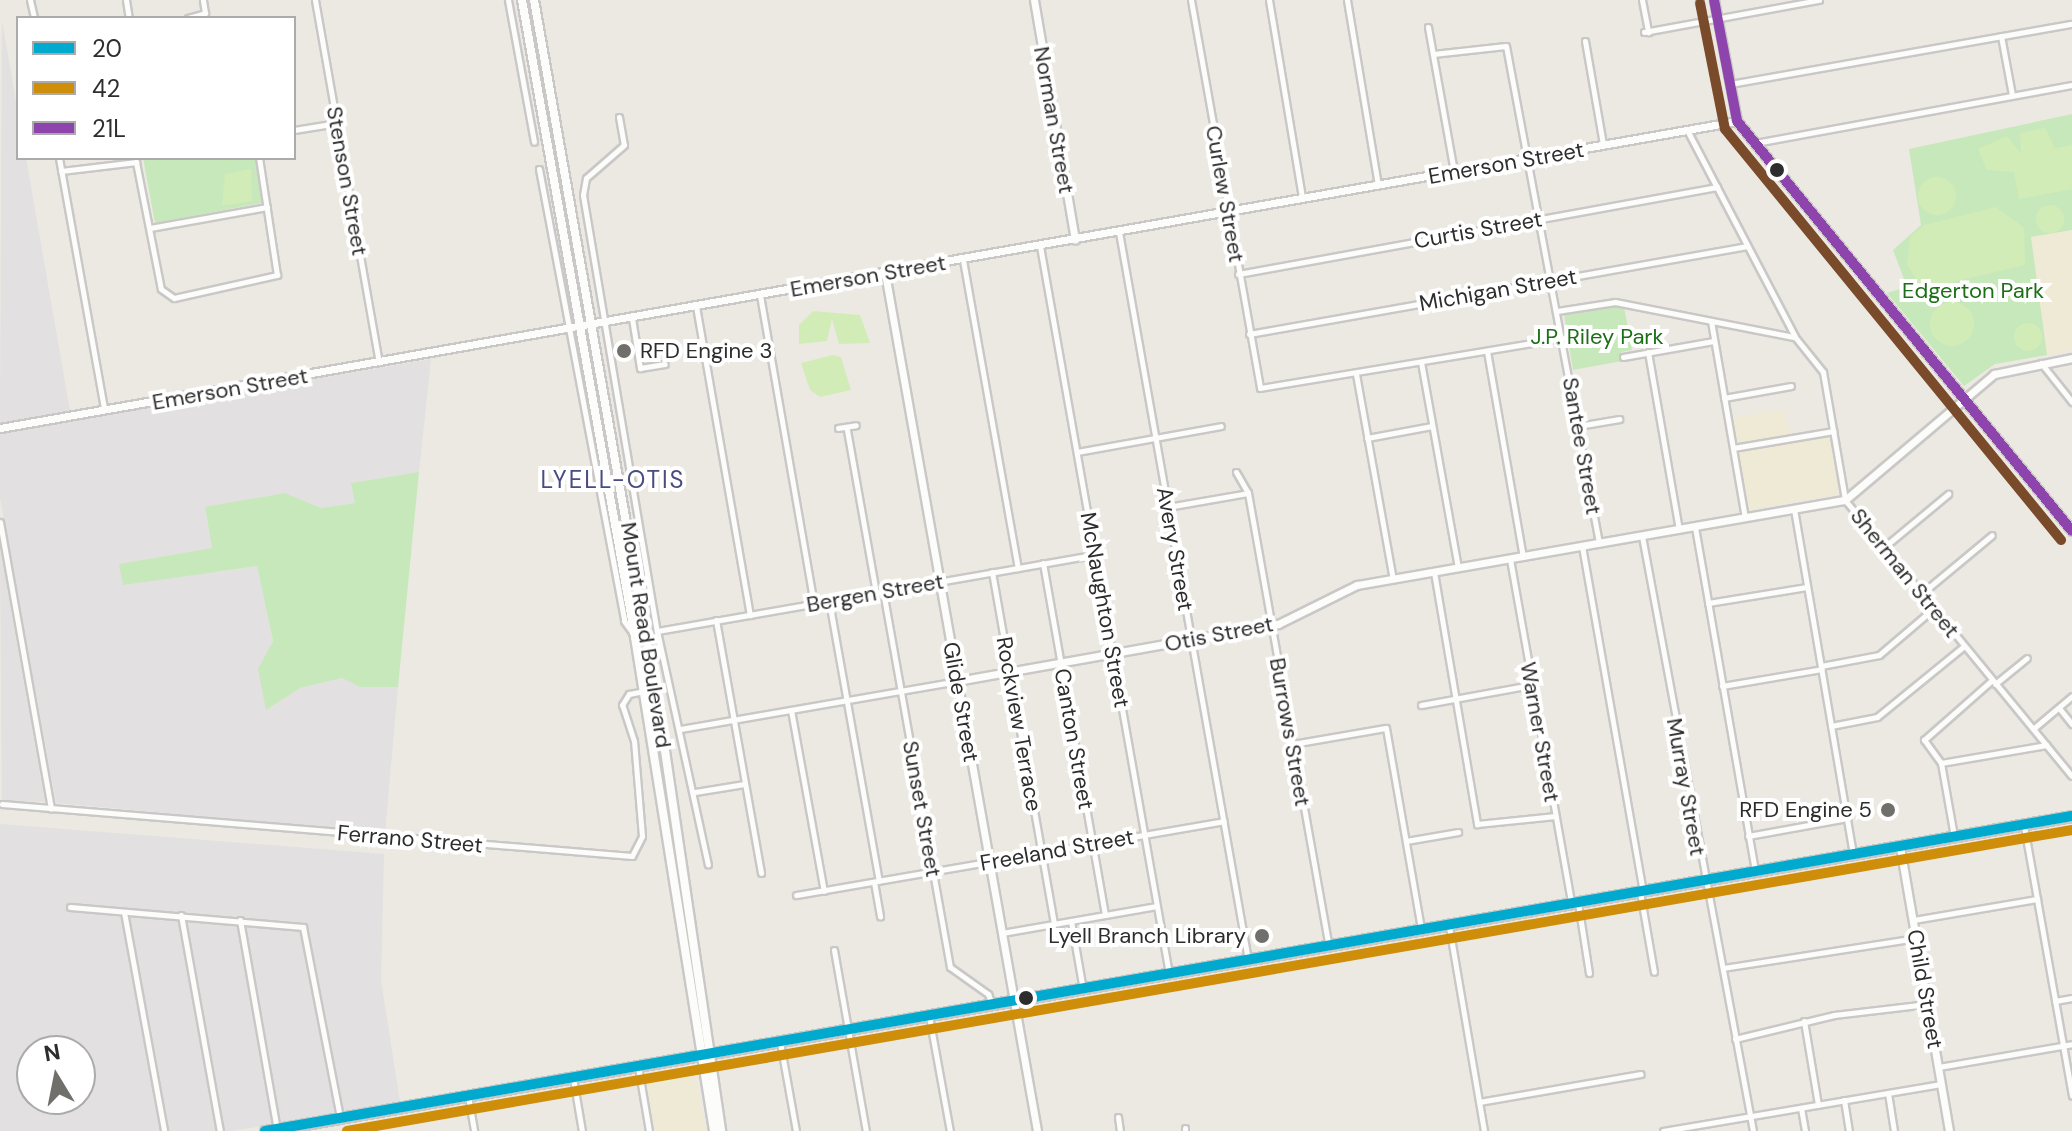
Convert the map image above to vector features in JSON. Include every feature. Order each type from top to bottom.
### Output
[{"type":"main road","name":"Mount Read Boulevard","points":[[522,0],[576,328],[635,637],[670,872],[721,1131]]},
{"type":"main road","name":"Mount Read Boulevard","points":[[534,0],[598,324],[683,874],[714,1131]]},
{"type":"main road","points":[[652,669],[644,691],[659,710]]},
{"type":"main road","points":[[265,1131],[335,1122],[638,1066],[2072,816]]},
{"type":"street","points":[[195,16],[205,13],[203,0]]},
{"type":"street","name":"Stenson Street","points":[[315,0],[379,363]]},
{"type":"street","points":[[508,0],[534,142]]},
{"type":"street","name":"Norman Street","points":[[1034,0],[1075,240]]},
{"type":"street","name":"Curlew Street","points":[[1191,0],[1260,388],[1356,374]]},
{"type":"street","points":[[1269,0],[1303,199]]},
{"type":"street","points":[[1347,0],[1379,186]]},
{"type":"street","points":[[1642,0],[1646,32],[1788,3],[1819,0]]},
{"type":"street","points":[[1714,0],[1737,121],[2072,531]]},
{"type":"street","points":[[1729,84],[2072,24]]},
{"type":"street","points":[[1428,27],[1455,172]]},
{"type":"street","points":[[2001,36],[2012,95]]},
{"type":"street","points":[[1585,41],[1603,145]]},
{"type":"street","name":"Santee Street","points":[[1433,54],[1506,46],[1599,543]]},
{"type":"street","points":[[1755,143],[2072,85]]},
{"type":"street","points":[[598,324],[582,188],[624,145],[619,117]]},
{"type":"street","name":"Emerson Street","points":[[0,428],[1737,121]]},
{"type":"street","points":[[296,130],[337,123]]},
{"type":"street","name":"Sherman Street","points":[[1687,130],[1795,337],[1823,372],[1845,500],[2072,776]]},
{"type":"street","points":[[59,160],[104,410]]},
{"type":"street","points":[[61,171],[135,160],[167,297],[251,285],[277,275],[259,160]]},
{"type":"street","name":"Mount Read Boulevard","points":[[539,169],[576,328]]},
{"type":"street","name":"Curtis Street","points":[[1238,274],[1717,187]]},
{"type":"street","points":[[150,228],[267,207]]},
{"type":"street","name":"Avery Street","points":[[1119,232],[1248,961]]},
{"type":"street","name":"McNaughton Street","points":[[1040,246],[1169,975]]},
{"type":"street","name":"Michigan Street","points":[[1249,334],[1747,246]]},
{"type":"street","points":[[963,260],[1018,568]]},
{"type":"street","name":"Glide Street","points":[[885,273],[1037,1131]]},
{"type":"street","points":[[760,295],[814,603]]},
{"type":"street","points":[[1557,311],[1615,302],[1795,337]]},
{"type":"street","points":[[696,306],[750,615]]},
{"type":"street","points":[[632,318],[640,368],[665,364]]},
{"type":"street","points":[[1711,321],[1745,518]]},
{"type":"street","name":"Mount Read Boulevard","points":[[598,324],[657,631],[695,792],[708,864]]},
{"type":"street","points":[[1393,579],[1356,374],[1563,338]]},
{"type":"street","points":[[1623,357],[1714,341]]},
{"type":"street","points":[[1487,351],[1523,557]]},
{"type":"street","points":[[1648,352],[1679,529]]},
{"type":"street","points":[[1845,500],[1997,373],[2072,358]]},
{"type":"street","points":[[1421,362],[1458,568]]},
{"type":"street","points":[[2041,363],[2072,402]]},
{"type":"street","points":[[1724,398],[1791,386]]},
{"type":"street","points":[[1578,426],[1619,419]]},
{"type":"street","points":[[838,428],[847,430],[856,425]]},
{"type":"street","points":[[1077,452],[1221,426]]},
{"type":"street","points":[[1367,438],[1432,426]]},
{"type":"street","name":"Sunset Street","points":[[847,430],[901,691],[951,970],[988,994],[992,1005]]},
{"type":"street","points":[[1733,448],[1834,431]]},
{"type":"street","name":"Burrows Street","points":[[1236,472],[1248,493],[1329,947]]},
{"type":"street","points":[[1167,507],[1248,493]]},
{"type":"street","points":[[1883,548],[1948,494]]},
{"type":"street","name":"Otis Street","points":[[680,729],[1271,626],[1350,587],[1845,500]]},
{"type":"street","points":[[1794,509],[1853,855]]},
{"type":"street","points":[[0,522],[51,808]]},
{"type":"street","points":[[1695,527],[1755,872]]},
{"type":"street","points":[[1921,594],[1992,535]]},
{"type":"street","name":"Murray Street","points":[[1642,536],[1703,881],[1723,968],[1753,1131]]},
{"type":"street","points":[[1582,546],[1654,972]]},
{"type":"street","name":"Bergen Street","points":[[657,631],[1094,555]]},
{"type":"street","name":"Warner Street","points":[[1510,559],[1531,685],[1589,973]]},
{"type":"street","name":"Canton Street","points":[[1043,563],[1105,915]]},
{"type":"street","name":"Rockview Terrace","points":[[992,572],[1054,924]]},
{"type":"street","points":[[1434,572],[1478,825],[1556,816]]},
{"type":"street","points":[[1708,603],[1807,587]]},
{"type":"street","points":[[829,601],[877,881],[880,916]]},
{"type":"street","points":[[1722,686],[1879,655],[1933,609]]},
{"type":"street","points":[[716,620],[761,873]]},
{"type":"street","points":[[1831,726],[1881,715],[1964,646]]},
{"type":"street","points":[[1954,837],[1941,763],[1925,737],[2027,658]]},
{"type":"street","points":[[1421,705],[1531,685]]},
{"type":"street","name":"Ferrano Street","points":[[2,804],[632,856],[642,836],[633,735],[622,705],[629,694],[644,691]]},
{"type":"street","points":[[2033,729],[2072,696]]},
{"type":"street","points":[[2059,708],[2072,724]]},
{"type":"street","points":[[791,710],[824,891]]},
{"type":"street","points":[[1292,744],[1386,728],[1422,930]]},
{"type":"street","points":[[1941,763],[2046,745]]},
{"type":"street","points":[[695,792],[744,784]]},
{"type":"street","points":[[1748,836],[1847,818]]},
{"type":"street","name":"Freeland Street","points":[[796,895],[1224,821]]},
{"type":"street","points":[[2024,825],[2072,1096]]},
{"type":"street","points":[[1406,841],[1458,832]]},
{"type":"street","name":"Child Street","points":[[1900,847],[1949,1131]]},
{"type":"street","points":[[1913,920],[2037,899]]},
{"type":"street","points":[[1002,933],[1157,906]]},
{"type":"street","points":[[70,907],[303,927],[335,1122]]},
{"type":"street","points":[[124,911],[164,1131]]},
{"type":"street","points":[[181,915],[220,1131]]},
{"type":"street","points":[[240,920],[277,1130]]},
{"type":"street","points":[[1071,921],[1083,990]]},
{"type":"street","points":[[1449,926],[1484,1131]]},
{"type":"street","points":[[1723,968],[1916,938]]},
{"type":"street","points":[[834,950],[866,1131]]},
{"type":"street","points":[[2055,1001],[2072,998]]},
{"type":"street","points":[[1735,1039],[1804,1021],[1927,1004]]},
{"type":"street","points":[[929,1016],[950,1131]]},
{"type":"street","points":[[1804,1021],[1818,1105]]},
{"type":"street","points":[[780,1042],[796,1131]]},
{"type":"street","points":[[1938,1067],[2072,1044]]},
{"type":"street","points":[[638,1066],[649,1131]]},
{"type":"street","points":[[1479,1102],[1641,1074]]},
{"type":"street","points":[[573,1078],[582,1131]]},
{"type":"street","points":[[1663,1131],[1941,1084]]},
{"type":"street","points":[[1888,1093],[1894,1131]]},
{"type":"street","points":[[468,1096],[474,1131]]},
{"type":"street","points":[[1844,1100],[1849,1131]]},
{"type":"street","points":[[1801,1108],[1805,1131]]},
{"type":"street","points":[[1118,1117],[1120,1131]]},
{"type":"street","points":[[1713,1123],[1714,1131]]},
{"type":"shaded area","points":[[2,20],[16,101],[16,160],[26,160],[70,411],[0,424]]},
{"type":"shaded area","points":[[2072,230],[2072,350],[2047,355],[2030,237]]},
{"type":"shaded area","points":[[431,359],[419,472],[352,483],[355,503],[321,508],[285,493],[205,508],[212,548],[119,564],[219,572],[257,566],[273,641],[258,669],[267,709],[300,688],[342,678],[360,687],[398,687],[385,833],[56,803],[0,498],[0,433]]},
{"type":"shaded area","points":[[1784,409],[1792,441],[1829,435],[1839,494],[1749,510],[1733,418]]},
{"type":"shaded area","points":[[0,548],[45,802],[3,801],[2,816]]},
{"type":"shaded area","points":[[0,824],[384,854],[381,980],[400,1102],[233,1131],[0,1131]]},
{"type":"shaded area","points":[[694,1066],[706,1131],[655,1131],[645,1075]]},
{"type":"green space","name":"Edgerton Park","points":[[2072,114],[2072,230],[2031,237],[2047,355],[1995,364],[1964,386],[1887,293],[1907,287],[1893,250],[1921,225],[1909,149]]},
{"type":"green space","points":[[2045,128],[2055,148],[2072,145],[2072,189],[2019,199],[2014,172],[1987,170],[1978,149],[2007,136],[2021,154],[2020,133]]},
{"type":"green space","points":[[143,160],[255,160],[262,203],[155,223]]},
{"type":"green space","points":[[251,169],[252,201],[222,206],[225,174]]},
{"type":"green space","points":[[1937,177],[1950,183],[1956,196],[1950,209],[1937,215],[1924,209],[1918,196],[1924,183]]},
{"type":"green space","points":[[2050,205],[2060,209],[2064,219],[2060,229],[2050,233],[2040,229],[2036,219],[2040,209]]},
{"type":"green space","points":[[1996,207],[2024,228],[2025,265],[1923,289],[1907,265],[1910,237],[1924,225]]},
{"type":"green space","points":[[1952,302],[1967,309],[1974,324],[1967,339],[1952,346],[1937,339],[1930,324],[1937,309]]},
{"type":"green space","name":"J.P. Riley Park","points":[[1610,306],[1624,307],[1632,350],[1621,352],[1622,361],[1573,370],[1564,314]]},
{"type":"green space","points":[[813,311],[860,315],[870,343],[839,344],[832,319],[827,341],[799,344],[799,325]]},
{"type":"green space","points":[[2028,323],[2038,327],[2042,337],[2038,347],[2028,351],[2018,347],[2014,337],[2018,327]]},
{"type":"green space","points":[[833,355],[841,357],[851,390],[820,397],[810,390],[801,363]]},
{"type":"green space","points":[[419,472],[398,687],[360,687],[342,678],[300,688],[266,710],[258,669],[273,641],[257,566],[123,585],[119,564],[212,548],[205,507],[285,493],[321,508],[355,503],[351,483]]},
{"type":"transit line","name":"21L","points":[[1714,0],[1737,121],[2072,531]]},
{"type":"transit line","points":[[1700,3],[1725,129],[2061,540]]},
{"type":"transit line","name":"20","points":[[265,1131],[2072,816]]},
{"type":"transit line","name":"42","points":[[347,1131],[2072,830]]},
{"type":"place","name":"RFD Engine 3","points":[[624,351]]},
{"type":"place","name":"RFD Engine 5","points":[[1888,810]]},
{"type":"place","name":"Lyell Branch Library","points":[[1262,936]]},
{"type":"district","name":"LYELL-OTIS","points":[[613,480]]}]
